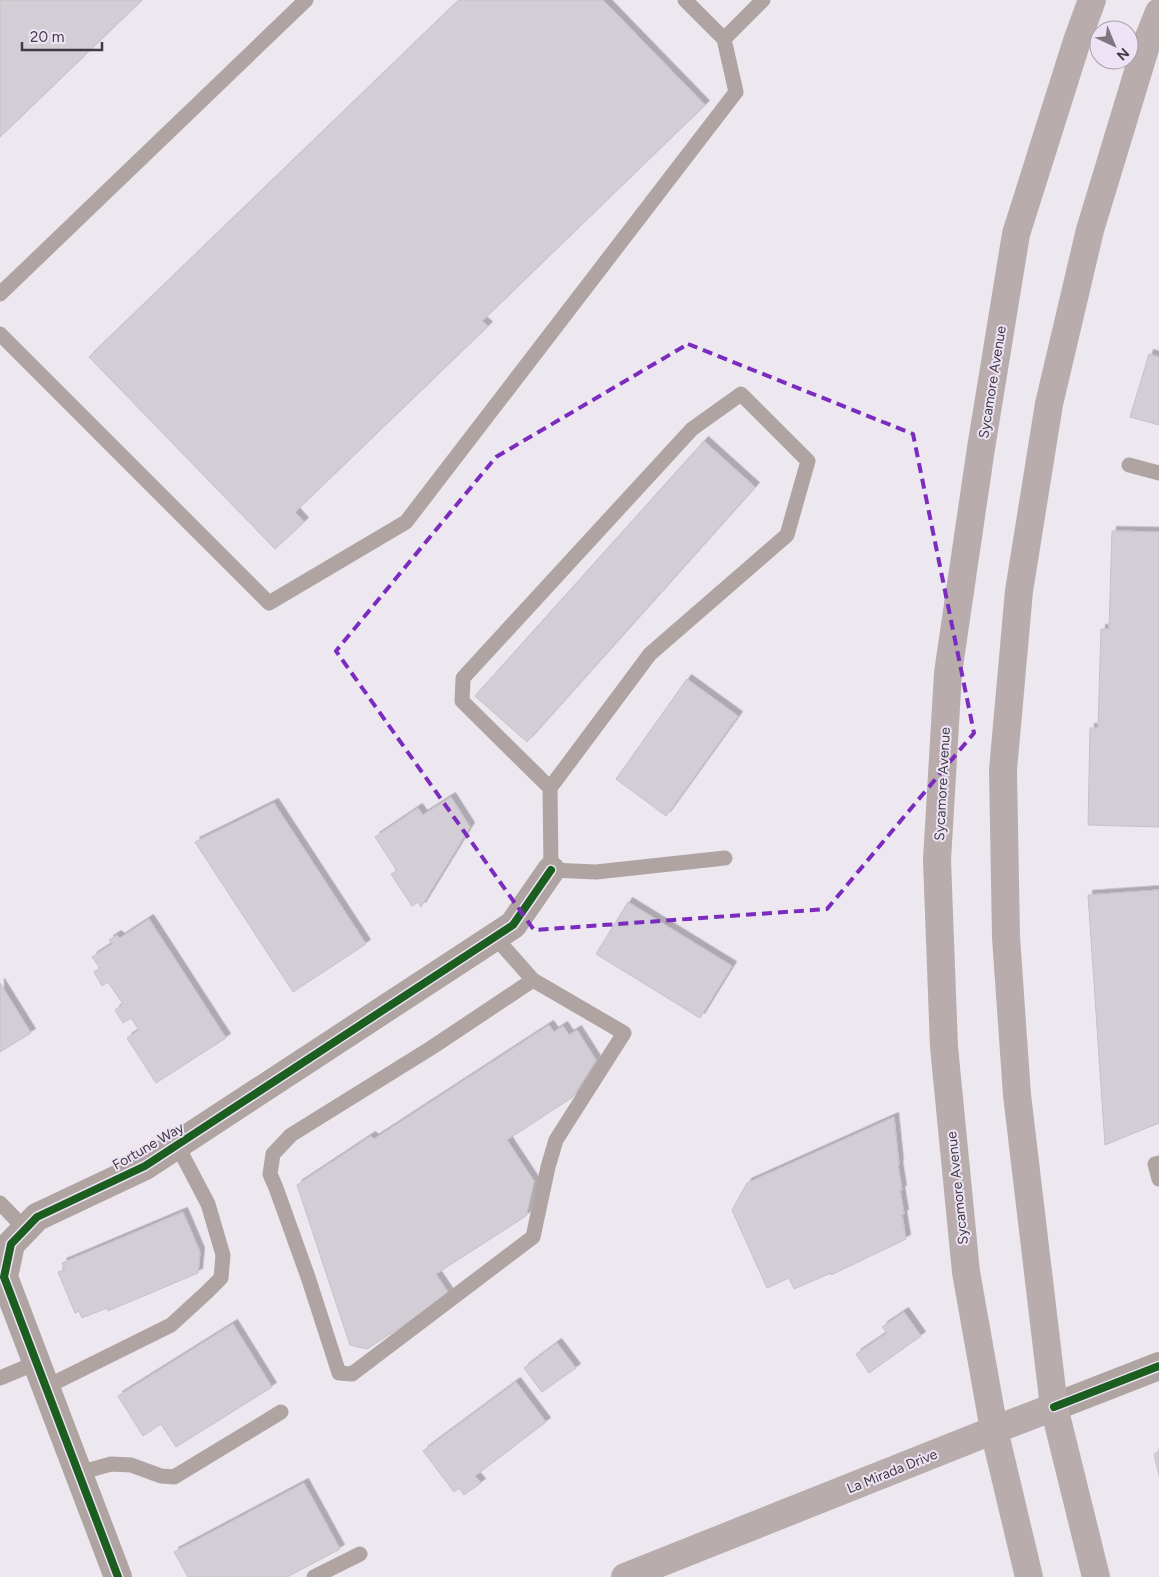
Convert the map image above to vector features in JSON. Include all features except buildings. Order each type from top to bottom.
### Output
[{"type":"main road","name":"Sycamore Avenue","points":[[1029,1577],[994,1430],[966,1272],[944,1047],[937,860],[948,673],[981,448],[1016,234],[1076,41],[1092,0]]},
{"type":"main road","points":[[1096,1577],[1054,1407],[1017,1095],[1006,937],[1003,770],[1019,591],[1050,404],[1090,230],[1147,42],[1159,12]]},
{"type":"main road","name":"La Mirada Drive","points":[[625,1577],[1054,1407]]},
{"type":"street","name":"Fortune Way","points":[[118,1577],[4,1277],[4,1253],[37,1217],[145,1166],[513,925],[551,870]]},
{"type":"street","name":"La Mirada Drive","points":[[1054,1407],[1159,1366]]},
{"type":"lane","points":[[0,294],[306,0]]},
{"type":"lane","points":[[0,334],[269,604],[406,522],[736,92],[724,40],[685,0]]},
{"type":"lane","points":[[724,40],[763,0]]},
{"type":"lane","points":[[550,788],[462,701],[464,678],[692,429],[741,394],[808,461],[787,535],[650,654],[550,788],[551,870],[596,872],[725,858]]},
{"type":"lane","points":[[1129,465],[1159,473]]},
{"type":"lane","points":[[495,937],[533,980],[624,1033],[556,1140],[548,1166],[533,1237],[352,1374],[339,1373],[308,1277],[270,1174],[273,1154],[291,1135],[431,1048],[533,980]]},
{"type":"lane","points":[[0,1378],[41,1375],[171,1325],[221,1278],[223,1255],[208,1204],[177,1145]]},
{"type":"lane","points":[[1159,1163],[1155,1164],[1159,1179]]},
{"type":"lane","points":[[0,1203],[25,1229]]},
{"type":"lane","points":[[79,1473],[111,1464],[130,1465],[161,1476],[174,1477],[281,1412]]},
{"type":"lane","points":[[314,1577],[360,1554]]},
{"type":"highlighted area","points":[[688,344],[913,434],[974,733],[827,909],[534,930],[336,651],[496,457]]},
{"type":"cycle path","points":[[118,1577],[4,1277],[11,1244],[37,1217],[145,1166],[513,925],[551,870]]},
{"type":"cycle path","points":[[1054,1407],[1159,1366]]}]
